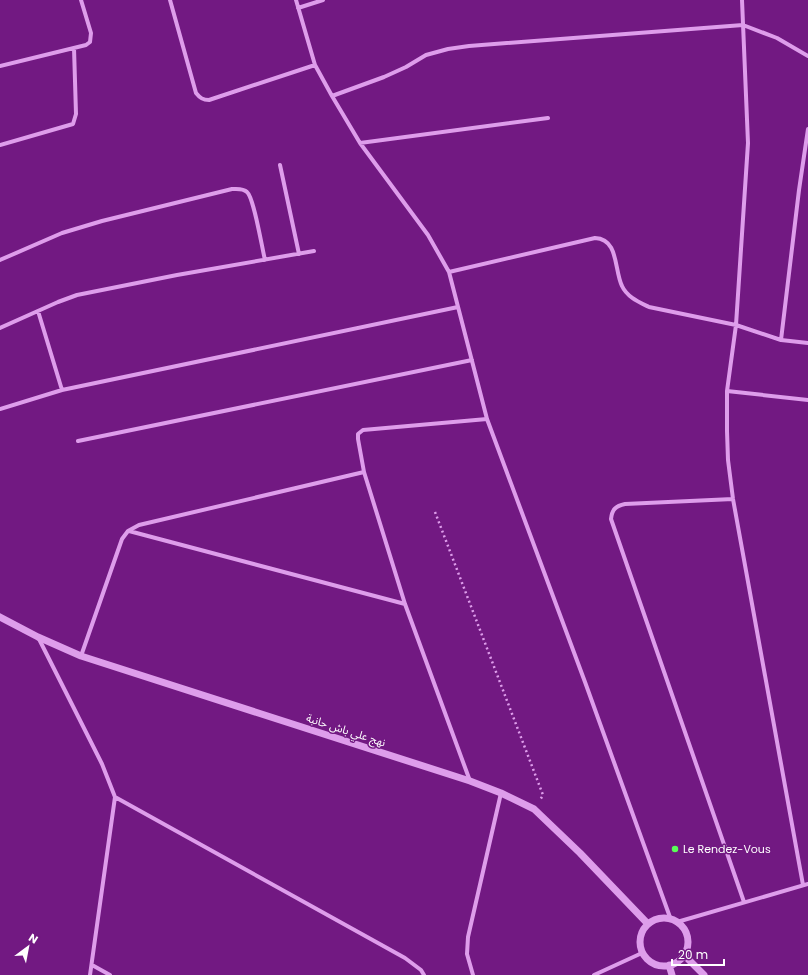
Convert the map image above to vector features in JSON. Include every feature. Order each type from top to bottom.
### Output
[{"type":"street","points":[[0,66],[86,45],[90,42],[91,33],[81,0]]},
{"type":"street","points":[[170,0],[196,94],[203,100],[209,100],[315,65]]},
{"type":"street","points":[[296,0],[315,65],[332,96],[360,143],[428,235],[449,272],[487,419],[674,921],[682,926],[687,937],[684,955],[680,960],[669,965],[656,965],[642,953],[640,947],[641,935],[648,924],[659,919],[674,921],[806,885],[728,460],[728,391],[736,325],[748,143],[742,0]]},
{"type":"street","points":[[298,8],[323,0]]},
{"type":"street","points":[[332,96],[384,77],[406,67],[426,55],[448,49],[469,46],[743,25],[777,38],[808,56]]},
{"type":"street","points":[[0,145],[73,124],[76,114],[74,48]]},
{"type":"street","points":[[360,143],[548,118]]},
{"type":"street","points":[[781,340],[808,129]]},
{"type":"street","points":[[280,165],[300,254]]},
{"type":"street","points":[[0,260],[62,233],[102,221],[232,189],[242,189],[248,192],[252,202],[265,260]]},
{"type":"street","points":[[449,272],[600,238],[606,240],[610,246],[622,286],[629,296],[639,303],[649,307],[736,325],[781,340],[808,343]]},
{"type":"street","points":[[0,328],[77,295],[176,275],[314,251]]},
{"type":"street","points":[[0,409],[62,390],[458,307]]},
{"type":"street","points":[[38,311],[62,390]]},
{"type":"street","points":[[78,441],[472,360]]},
{"type":"street","points":[[728,391],[808,400]]},
{"type":"street","points":[[470,781],[405,604],[364,472],[358,434],[363,430],[487,419]]},
{"type":"street","points":[[80,656],[122,539],[128,530],[139,525],[364,472]]},
{"type":"street","points":[[734,499],[625,504],[617,506],[612,512],[611,519],[744,902]]},
{"type":"street","points":[[128,530],[405,604]]},
{"type":"street","name":"نهج علي باش حانبة","points":[[0,617],[38,637],[80,656],[470,781],[501,793],[534,809],[580,852],[648,924]]},
{"type":"street","points":[[38,637],[102,764],[116,797],[90,975]]},
{"type":"street","points":[[473,975],[467,954],[468,937],[501,793]]},
{"type":"street","points":[[116,797],[405,958],[421,970],[424,975]]},
{"type":"street","points":[[594,975],[642,953]]},
{"type":"street","points":[[684,955],[704,975]]},
{"type":"street","points":[[92,965],[110,975]]},
{"type":"street","points":[[669,965],[672,975]]},
{"type":"path","points":[[435,512],[543,795],[534,809]]},
{"type":"place","name":"Le Rendez-Vous","points":[[675,849]]}]
